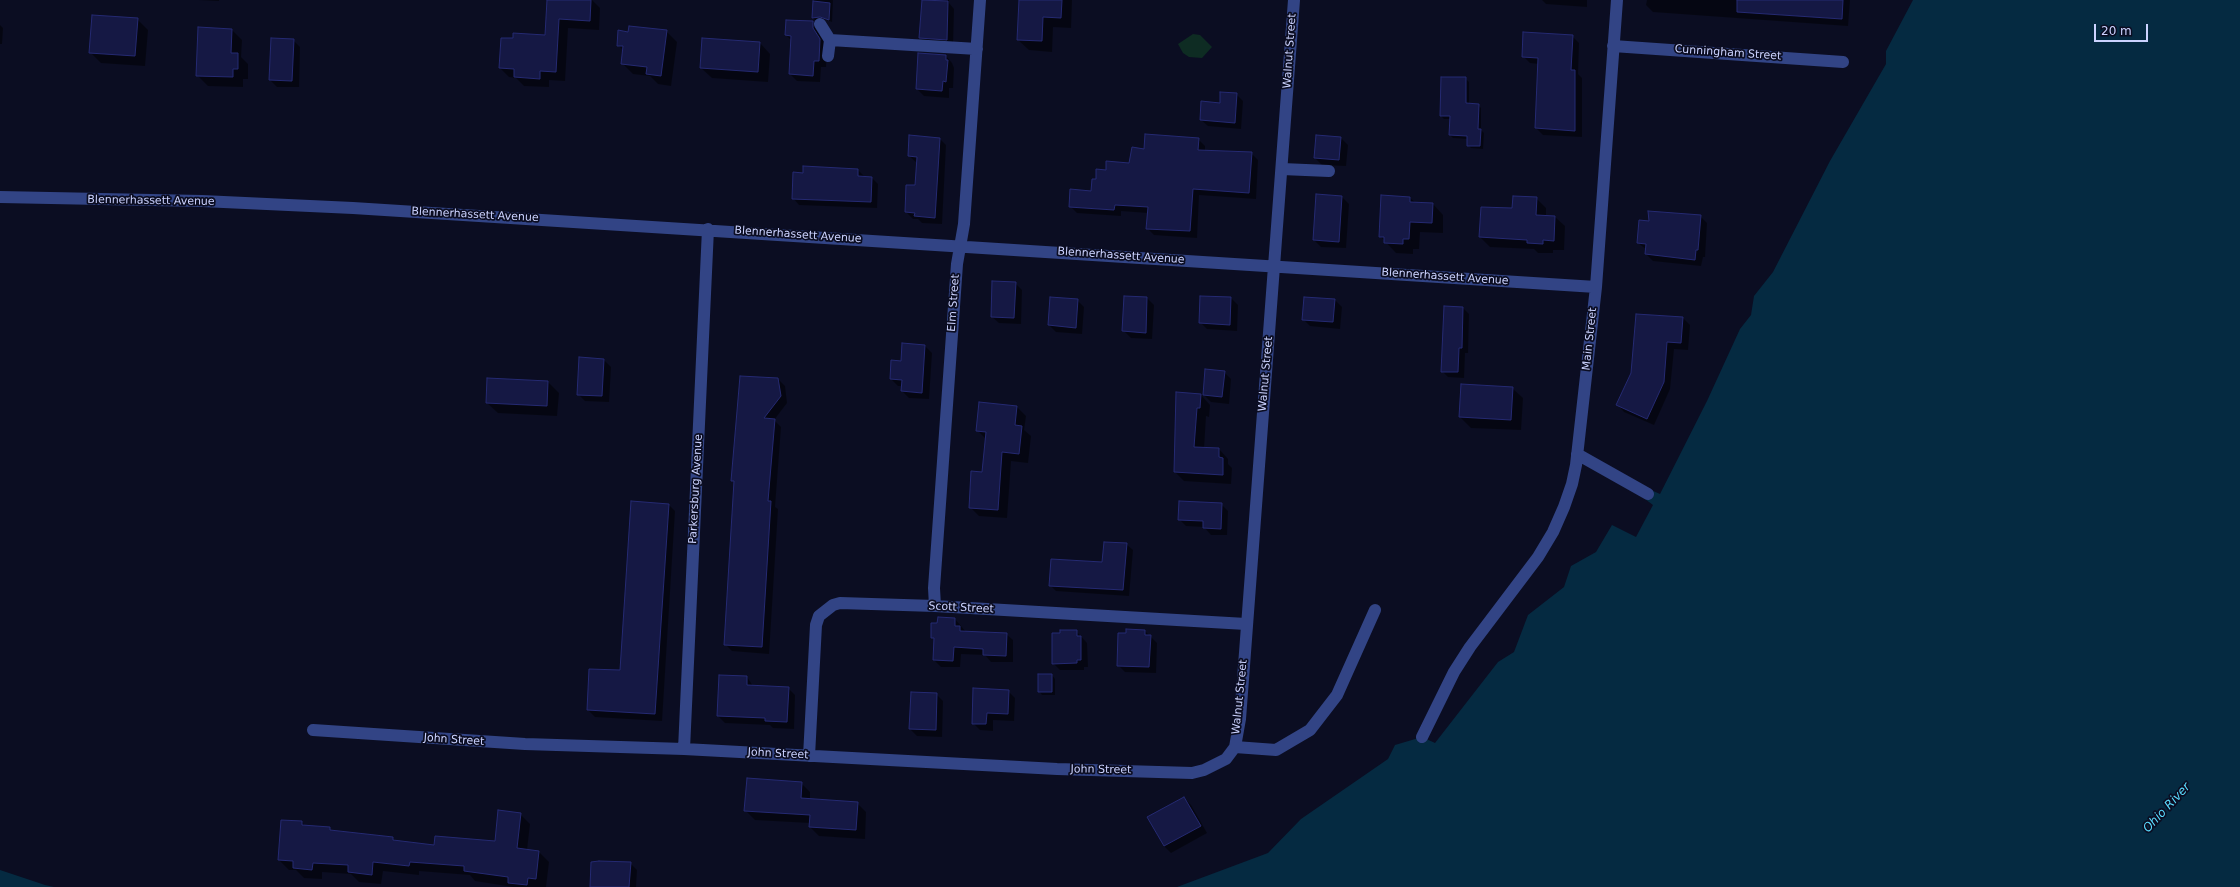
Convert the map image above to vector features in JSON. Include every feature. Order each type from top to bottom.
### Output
[{"type":"street","name":"Elm Street","points":[[935,606],[934,588],[956,272],[961,246],[980,0]]},
{"type":"street","name":"Walnut Street","points":[[1235,747],[1240,719],[1294,0]]},
{"type":"street","name":"Main Street","points":[[1422,737],[1454,672],[1470,647],[1538,557],[1553,532],[1572,484],[1577,454],[1596,287],[1617,0]]},
{"type":"street","points":[[820,24],[830,40],[828,56]]},
{"type":"street","points":[[830,40],[977,49]]},
{"type":"street","name":"Cunningham Street","points":[[1613,46],[1843,62]]},
{"type":"street","points":[[1282,169],[1329,171]]},
{"type":"street","name":"Blennerhassett Avenue","points":[[0,197],[301,205],[708,229],[1596,287]]},
{"type":"street","name":"Parkersburg Avenue","points":[[684,749],[708,229]]},
{"type":"street","points":[[1577,454],[1648,494]]},
{"type":"street","name":"Scott Street","points":[[809,756],[816,625],[819,616],[833,605],[840,603],[935,606],[1246,624]]},
{"type":"street","points":[[1235,747],[1276,750],[1310,730],[1336,695],[1375,610]]},
{"type":"street","name":"John Street","points":[[312,730],[525,744],[684,749],[1057,769],[1192,773],[1204,770],[1226,759],[1235,747]]},
{"type":"green space","points":[[1193,34],[1200,35],[1212,47],[1202,58],[1189,57],[1183,53],[1178,44]]},
{"type":"water","name":"Ohio River","points":[[1913,0],[2240,0],[2240,887],[1177,887],[1268,853],[1301,819],[1388,759],[1395,745],[1422,737],[1435,743],[1498,662],[1514,652],[1528,615],[1564,587],[1571,566],[1596,552],[1612,525],[1636,537],[1653,505],[1645,499],[1651,490],[1660,494],[1707,401],[1740,329],[1751,315],[1754,296],[1773,272],[1830,161],[1886,64],[1886,51]]},
{"type":"water","points":[[0,870],[45,885],[54,887],[0,887]]},
{"type":"building","points":[[547,0],[591,0],[590,21],[559,19],[556,72],[540,71],[540,79],[514,77],[514,69],[499,68],[501,38],[513,38],[513,33],[545,35]]},
{"type":"building","points":[[922,0],[948,1],[947,40],[919,38]]},
{"type":"building","points":[[1019,0],[1062,0],[1061,18],[1043,17],[1042,41],[1017,40]]},
{"type":"building","points":[[1737,0],[1843,0],[1842,19],[1737,12]]},
{"type":"building","points":[[813,1],[830,3],[829,20],[820,17],[812,18]]},
{"type":"building","points":[[92,15],[138,18],[135,56],[89,53]]},
{"type":"building","points":[[786,20],[813,21],[813,28],[820,39],[819,61],[814,61],[813,76],[789,74],[791,36],[785,35]]},
{"type":"building","points":[[629,26],[667,30],[661,76],[646,74],[647,67],[621,64],[623,46],[617,46],[618,30],[628,32]]},
{"type":"building","points":[[198,27],[232,29],[231,53],[238,53],[238,69],[233,69],[233,77],[196,76]]},
{"type":"building","points":[[1523,32],[1573,35],[1571,70],[1575,70],[1575,131],[1535,128],[1538,58],[1522,57]]},
{"type":"building","points":[[271,38],[294,39],[292,81],[269,80]]},
{"type":"building","points":[[702,38],[760,42],[758,72],[700,68]]},
{"type":"building","points":[[918,53],[946,55],[946,60],[948,60],[946,82],[943,81],[942,91],[916,89]]},
{"type":"building","points":[[1441,77],[1466,77],[1466,103],[1479,104],[1478,129],[1481,129],[1480,146],[1467,146],[1467,136],[1449,135],[1450,116],[1440,116]]},
{"type":"building","points":[[1220,92],[1237,93],[1235,123],[1200,120],[1201,101],[1220,103]]},
{"type":"building","points":[[1145,134],[1199,138],[1198,150],[1252,152],[1249,193],[1193,189],[1190,231],[1146,229],[1148,207],[1115,205],[1114,210],[1069,207],[1070,189],[1091,191],[1092,179],[1096,179],[1096,169],[1106,170],[1106,161],[1129,163],[1132,147],[1144,149]]},
{"type":"building","points":[[909,135],[940,138],[935,218],[914,216],[915,213],[905,212],[906,185],[915,185],[917,157],[908,156]]},
{"type":"building","points":[[1316,135],[1341,137],[1339,160],[1314,158]]},
{"type":"building","points":[[803,166],[858,169],[858,176],[872,177],[871,202],[792,199],[793,172],[803,173]]},
{"type":"building","points":[[1316,194],[1342,196],[1339,242],[1313,240]]},
{"type":"building","points":[[1381,195],[1410,197],[1410,202],[1433,203],[1432,223],[1410,222],[1409,239],[1403,239],[1403,244],[1384,243],[1384,237],[1379,237]]},
{"type":"building","points":[[1513,196],[1537,197],[1536,215],[1555,216],[1554,241],[1543,240],[1543,244],[1527,243],[1527,240],[1479,237],[1481,207],[1512,208]]},
{"type":"building","points":[[1648,211],[1701,215],[1698,250],[1696,250],[1695,260],[1645,254],[1646,244],[1637,243],[1639,220],[1649,221]]},
{"type":"building","points":[[992,281],[1016,282],[1014,318],[991,317]]},
{"type":"building","points":[[1124,296],[1147,297],[1146,333],[1122,331]]},
{"type":"building","points":[[1200,296],[1231,297],[1230,325],[1199,323]]},
{"type":"building","points":[[1050,297],[1078,299],[1076,328],[1048,325]]},
{"type":"building","points":[[1304,297],[1335,299],[1333,322],[1302,320]]},
{"type":"building","points":[[1444,306],[1463,307],[1462,348],[1459,348],[1458,372],[1441,372]]},
{"type":"building","points":[[1636,314],[1683,317],[1681,343],[1667,342],[1664,382],[1647,419],[1616,405],[1631,373]]},
{"type":"building","points":[[902,343],[925,345],[922,393],[901,391],[902,380],[890,379],[891,360],[901,361]]},
{"type":"building","points":[[579,357],[604,359],[602,396],[577,395]]},
{"type":"building","points":[[1205,369],[1225,371],[1222,397],[1203,395]]},
{"type":"building","points":[[740,376],[778,378],[781,396],[764,418],[775,419],[768,501],[771,501],[762,647],[724,645],[734,481],[731,481]]},
{"type":"building","points":[[487,378],[548,381],[547,406],[486,403]]},
{"type":"building","points":[[1461,384],[1513,387],[1511,420],[1459,417]]},
{"type":"building","points":[[1176,392],[1201,394],[1200,408],[1197,408],[1194,447],[1219,448],[1219,457],[1223,458],[1223,475],[1174,472]]},
{"type":"building","points":[[979,402],[1017,406],[1015,425],[1022,426],[1019,454],[1002,452],[998,510],[969,508],[971,471],[982,472],[986,432],[976,431]]},
{"type":"building","points":[[631,501],[669,504],[655,714],[587,710],[589,669],[620,670]]},
{"type":"building","points":[[1179,501],[1222,503],[1221,529],[1203,528],[1203,521],[1178,520]]},
{"type":"building","points":[[1104,542],[1127,543],[1123,590],[1049,586],[1051,559],[1102,562]]},
{"type":"building","points":[[938,617],[955,618],[955,626],[960,626],[960,631],[1007,633],[1006,656],[983,655],[983,649],[954,647],[953,661],[933,660],[934,638],[931,638],[931,623],[937,623]]},
{"type":"building","points":[[1126,629],[1145,630],[1145,635],[1151,635],[1149,667],[1117,666],[1118,633],[1126,633]]},
{"type":"building","points":[[1060,630],[1077,630],[1077,636],[1081,636],[1081,660],[1077,660],[1077,663],[1052,664],[1052,633],[1060,633]]},
{"type":"building","points":[[1038,674],[1052,674],[1052,692],[1038,692]]},
{"type":"building","points":[[719,675],[747,676],[747,685],[789,687],[787,722],[765,721],[765,718],[717,716]]},
{"type":"building","points":[[973,688],[1009,690],[1008,714],[987,713],[986,724],[972,724]]},
{"type":"building","points":[[911,692],[937,693],[936,730],[909,729]]},
{"type":"building","points":[[747,778],[802,782],[801,798],[858,802],[856,830],[809,827],[810,815],[744,811]]},
{"type":"building","points":[[1184,797],[1201,826],[1164,846],[1147,817]]},
{"type":"building","points":[[498,810],[521,813],[517,848],[539,851],[536,879],[528,878],[527,885],[508,883],[508,877],[464,871],[464,866],[410,862],[409,866],[373,862],[372,875],[348,872],[348,865],[313,863],[312,870],[293,868],[293,861],[278,860],[281,820],[302,821],[302,825],[330,827],[330,830],[393,837],[393,840],[434,845],[435,836],[495,841]]},
{"type":"building","points":[[591,862],[631,862],[629,887],[590,887]]}]
